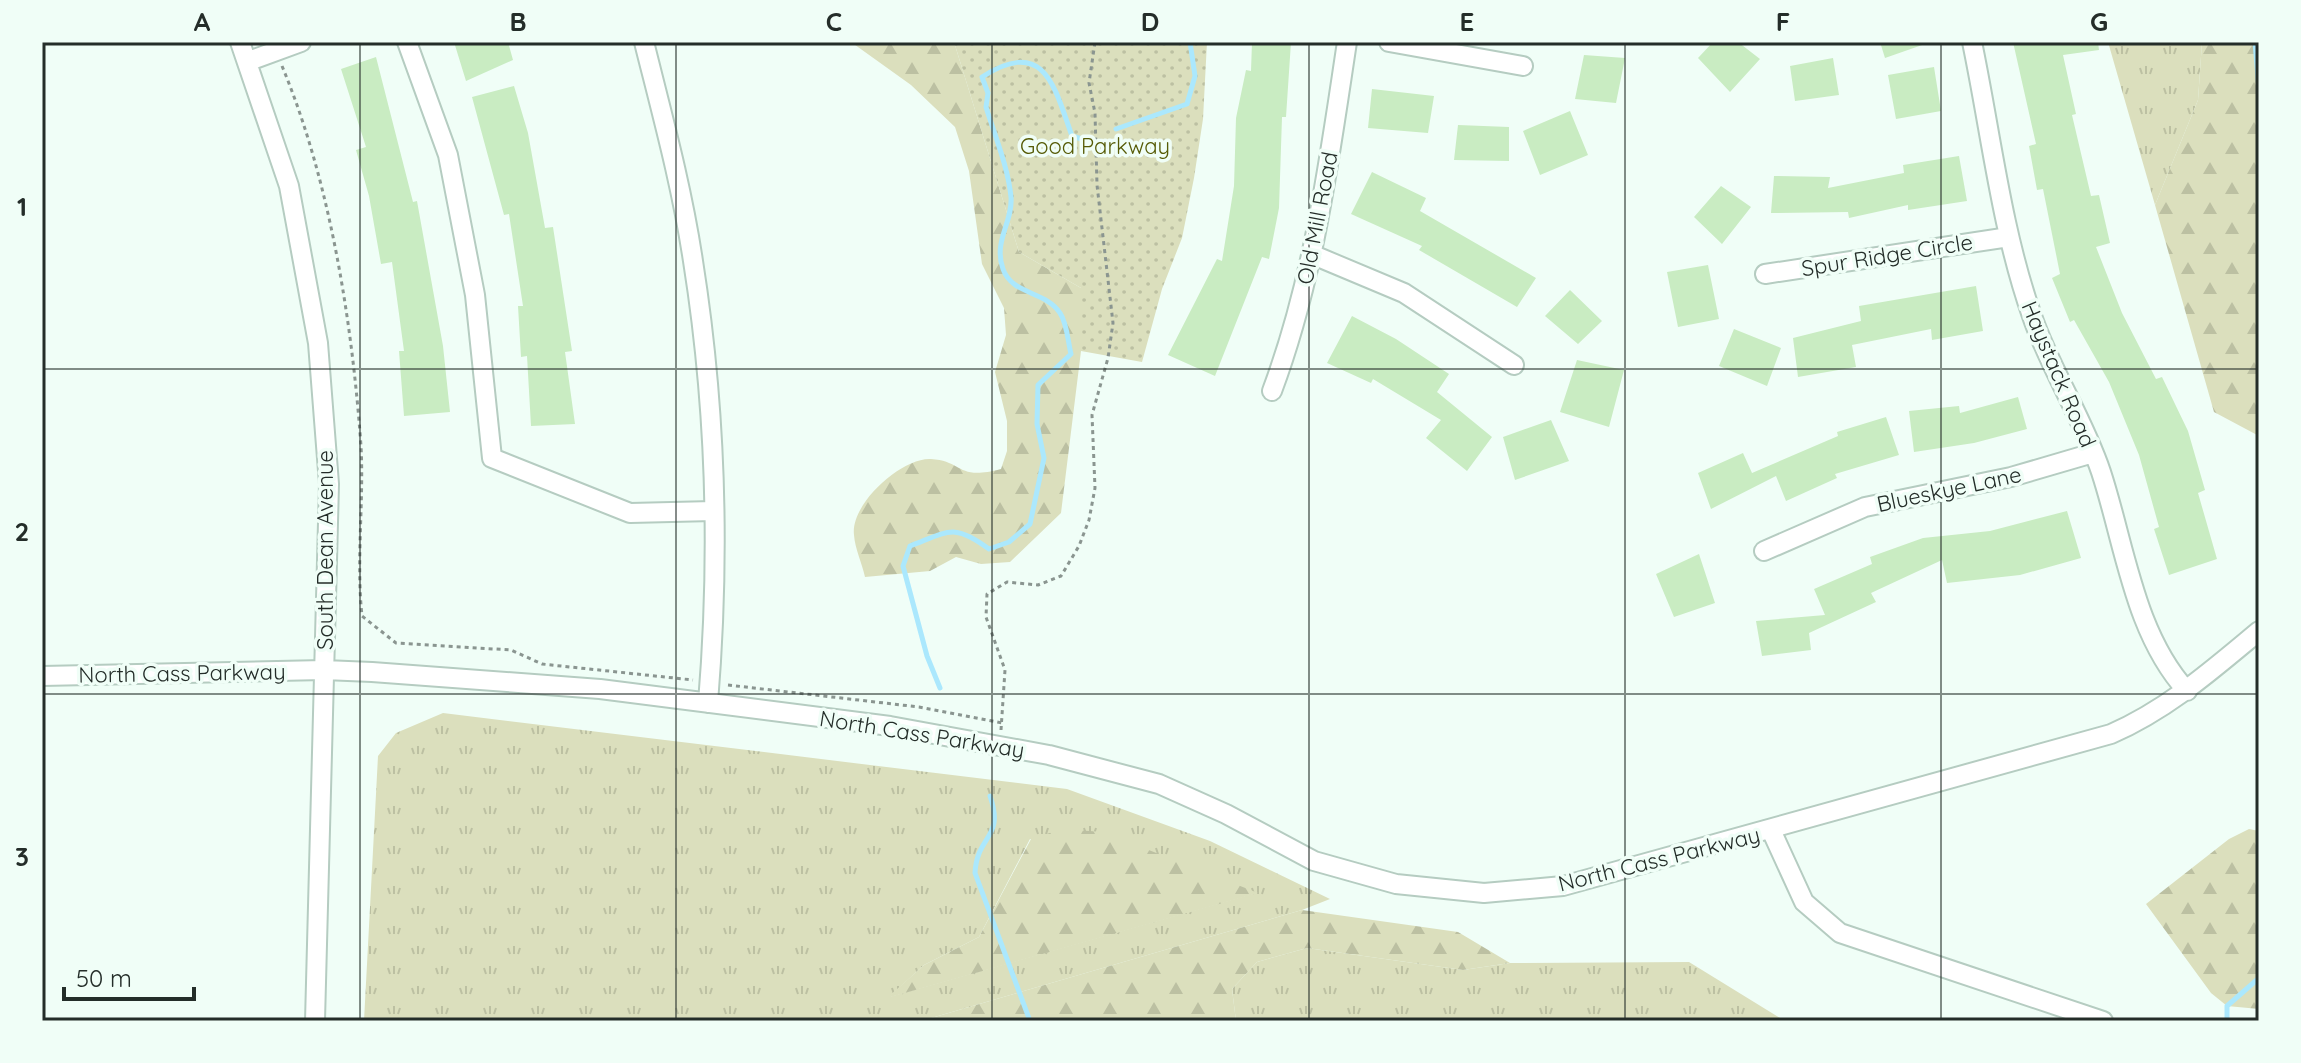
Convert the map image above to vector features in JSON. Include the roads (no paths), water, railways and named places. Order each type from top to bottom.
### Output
[{"type":"street","name":"South Dean Avenue","points":[[240,42],[289,186],[318,343],[329,484],[315,1021]]},
{"type":"street","points":[[249,61],[301,42]]},
{"type":"street","points":[[407,42],[448,155],[475,295],[492,458],[630,513],[713,511]]},
{"type":"street","points":[[644,42],[693,260],[709,394],[713,511],[708,703]]},
{"type":"street","name":"Old Mill Road","points":[[1272,391],[1291,340],[1311,254],[1347,42]]},
{"type":"street","points":[[1389,42],[1523,66]]},
{"type":"street","name":"Haystack Road","points":[[1972,42],[2009,237],[2033,319],[2093,453],[2149,631],[2166,668],[2187,691]]},
{"type":"street","name":"Spur Ridge Circle","points":[[1765,274],[2009,237]]},
{"type":"street","points":[[1311,254],[1404,293],[1514,365]]},
{"type":"street","name":"Blueskye Lane","points":[[1764,551],[1865,507],[2011,477],[2093,453]]},
{"type":"street","name":"North Cass Parkway","points":[[42,676],[324,670],[600,689],[890,726],[998,746],[1159,784],[1226,814],[1314,861],[1411,885],[1484,893],[1563,886],[2111,734],[2148,718],[2187,691],[2259,631]]},
{"type":"street","name":"North Cass Parkway","points":[[1771,830],[1804,902],[1840,933],[2103,1021]]},
{"type":"waterway","points":[[1116,129],[1187,104],[1195,76],[1190,42]]},
{"type":"waterway","points":[[2255,42],[2259,89]]},
{"type":"waterway","points":[[940,688],[927,656],[903,566],[910,546],[951,532],[967,535],[989,549],[1009,542],[1030,524],[1044,458],[1037,424],[1038,385],[1071,354],[1060,313],[1046,300],[1014,284],[1003,269],[1000,249],[1011,197],[986,107],[988,93],[982,77],[1003,66],[1020,62],[1033,65],[1044,72],[1052,84],[1072,136],[1085,140]]},
{"type":"waterway","points":[[990,796],[994,821],[980,851],[975,873],[1030,1021]]},
{"type":"waterway","points":[[2227,1021],[2227,1006],[2259,978]]},
{"type":"park label","name":"Good Parkway","points":[[1095,146]]}]
